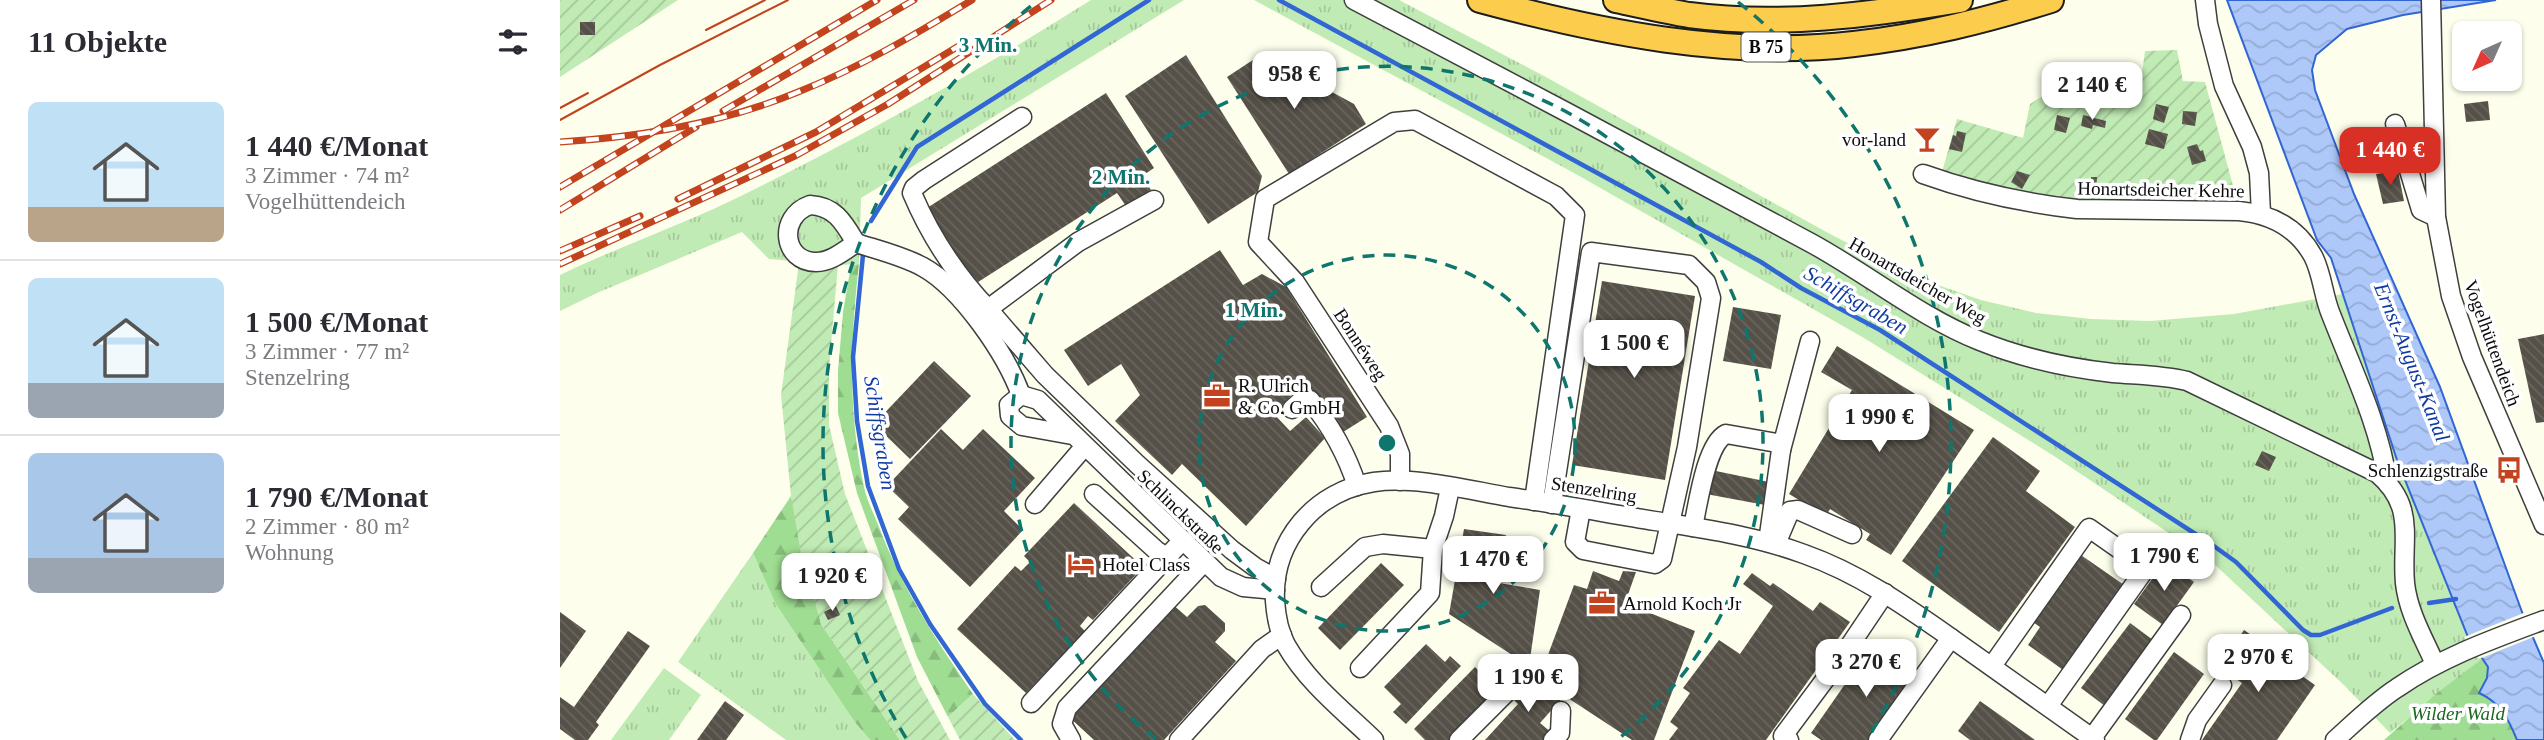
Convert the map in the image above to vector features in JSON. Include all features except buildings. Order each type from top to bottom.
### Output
[{"type":"highway","name":"B 75","points":[[1480,0],[1566,23],[1633,36],[1782,48],[1851,44],[1926,34],[1984,21],[2051,0]]},
{"type":"highway","name":"B 75","points":[[1616,0],[1688,15],[1802,19],[1867,14],[1959,0]]},
{"type":"street","name":"Honartsdeicher Weg","points":[[1354,0],[1721,193],[1826,251],[1935,318],[1980,341],[2040,360],[2078,368],[2167,377],[2198,385],[2365,467],[2388,484],[2404,512],[2405,583],[2408,598],[2435,664]]},
{"type":"street","points":[[2205,0],[2208,24],[2224,86],[2252,147],[2259,173],[2261,214]]},
{"type":"street","name":"Vogelhüttendeich","points":[[2432,6],[2436,217],[2451,296],[2472,357],[2544,525]]},
{"type":"street","points":[[1022,117],[914,188],[912,193],[931,234],[950,266],[1045,375],[1137,464],[1275,585]]},
{"type":"street","name":"Bonnéweg","points":[[1400,481],[1400,454],[1389,426],[1295,282],[1258,242],[1265,199],[1394,121],[1415,120],[1556,196],[1575,215],[1543,502]]},
{"type":"street","points":[[2395,124],[2421,210],[2436,217]]},
{"type":"street","name":"Honartsdeicher Kehre","points":[[1923,174],[1973,191],[2066,208],[2239,211],[2279,220],[2313,255],[2329,309],[2376,432],[2388,484]]},
{"type":"street","points":[[988,309],[1078,242],[1154,200]]},
{"type":"street","points":[[856,243],[834,258],[815,262],[799,256],[793,249],[788,240],[787,228],[795,213],[810,205],[826,207],[835,212],[856,243],[926,269],[950,290],[1002,353],[1021,395],[1009,405],[1010,416],[1015,422],[1078,441],[1035,504]]},
{"type":"street","points":[[1543,502],[1591,252],[1689,265],[1706,282],[1711,298],[1687,447],[1662,559],[1655,564],[1583,550],[1575,542],[1581,509]]},
{"type":"street","points":[[1772,543],[1782,450],[1810,341]]},
{"type":"street","name":"Schlinckstraße","points":[[1021,395],[1038,400],[1220,577],[1234,585],[1275,585]]},
{"type":"street","points":[[1292,409],[1302,400],[1310,400],[1338,442],[1357,486]]},
{"type":"street","points":[[1693,527],[1710,455],[1718,437],[1726,434],[1777,443],[1782,450]]},
{"type":"street","name":"Stenzelring","points":[[1374,740],[1301,666],[1282,635],[1276,611],[1275,585],[1278,566],[1287,542],[1302,522],[1332,495],[1374,482],[1400,481],[1693,527],[1772,543],[1832,565],[1885,593],[2093,739]]},
{"type":"street","points":[[1360,668],[1430,593],[1433,549],[1450,488]]},
{"type":"street","points":[[1094,494],[1167,557]]},
{"type":"street","points":[[1772,543],[1790,511],[1798,510],[1852,534]]},
{"type":"street","points":[[1992,666],[2089,528],[2146,568],[2048,706]]},
{"type":"street","points":[[1031,703],[1182,541]]},
{"type":"street","points":[[1321,587],[1365,547],[1383,544],[1433,549]]},
{"type":"street","points":[[1071,740],[1062,724],[1067,708],[1204,562]]},
{"type":"street","points":[[1789,740],[1783,736],[1885,593]]},
{"type":"street","points":[[2093,739],[2181,615]]},
{"type":"street","points":[[2335,740],[2372,706],[2435,664],[2541,620]]},
{"type":"street","points":[[1179,740],[1262,649],[1282,635]]},
{"type":"street","points":[[1878,740],[1951,638]]},
{"type":"street","points":[[2190,740],[2197,720],[2222,685]]},
{"type":"street","points":[[1460,740],[1513,686]]},
{"type":"street","points":[[1553,740],[1560,733],[1561,711]]},
{"type":"green space","points":[[560,0],[678,0],[560,77]]},
{"type":"green space","points":[[1091,0],[1184,0],[861,198],[859,264],[838,265],[769,259],[742,232],[560,311],[560,275],[702,214],[793,170],[923,100]]},
{"type":"green space","points":[[1254,0],[1399,0],[1544,76],[1830,234],[1912,276],[1981,300],[2036,313],[2091,319],[2150,321],[2234,314],[2343,294],[2397,460],[2468,637],[2483,658],[2390,733],[2346,687],[2212,562],[2054,456],[1864,338],[1574,173]]},
{"type":"green space","points":[[2177,50],[2183,81],[2205,82],[2238,204],[2036,197],[1942,172],[1957,119],[2023,138],[2030,104],[2060,85],[2081,77],[2085,69],[2141,81],[2145,51]]},
{"type":"green space","points":[[799,263],[838,265],[829,367],[829,425],[845,494],[918,681],[950,740],[900,740],[821,624],[801,554],[791,496],[781,395]]},
{"type":"green space","points":[[859,264],[852,376],[855,431],[864,487],[888,549],[909,592],[973,694],[948,717],[917,657],[857,493],[838,413],[843,312],[851,265]]},
{"type":"green space","points":[[791,496],[821,624],[900,740],[870,740],[854,721],[775,603],[753,553]]},
{"type":"green space","points":[[753,553],[775,603],[854,721],[870,740],[786,740],[678,662]]},
{"type":"green space","name":"Wilder Wald","points":[[2483,658],[2488,667],[2491,692],[2508,716],[2517,740],[2384,740],[2437,693]]},
{"type":"green space","points":[[664,668],[701,695],[669,740],[611,740]]},
{"type":"green space","points":[[973,694],[1015,740],[960,740],[948,717]]},
{"type":"water","name":"Ernst-August-Kanal","points":[[2227,0],[2496,0],[2403,15],[2347,29],[2316,55],[2312,70],[2315,90],[2354,194],[2440,387],[2522,612],[2544,663],[2544,740],[2517,740],[2503,712],[2493,701],[2479,693],[2487,678],[2488,667],[2468,637],[2397,460],[2331,258],[2317,240]]},
{"type":"pier","points":[[2526,612],[2536,636],[2479,659],[2464,637]]},
{"type":"waterway","name":"Schiffsgraben","points":[[871,221],[917,147],[1149,0]]},
{"type":"waterway","name":"Schiffsgraben","points":[[1279,0],[1761,262],[1801,288],[1880,330],[2211,544],[2236,562],[2311,635],[2320,635],[2392,608]]},
{"type":"waterway","name":"Schiffsgraben","points":[[863,255],[853,357],[857,421],[868,486],[899,569],[930,624],[985,704],[1021,740]]},
{"type":"waterway","name":"Schiffsgraben","points":[[2429,603],[2456,599]]},
{"type":"tram line","points":[[706,30],[765,0]]},
{"type":"tram line","points":[[560,120],[788,0]]},
{"type":"tram line","points":[[560,108],[588,93]]},
{"type":"railway","points":[[560,187],[877,0]]},
{"type":"railway","points":[[723,111],[914,0]]},
{"type":"railway","points":[[560,142],[681,127],[770,103],[821,83],[865,61],[972,0]]},
{"type":"railway","points":[[560,264],[795,156],[888,104],[1051,0]]},
{"type":"railway","points":[[678,199],[816,132],[967,41]]},
{"type":"railway","points":[[560,210],[696,127]]},
{"type":"railway","points":[[560,251],[640,216]]},
{"type":"place","name":"vor-land","points":[[1927,139]]},
{"type":"place","name":"R. Ulrich & Co. GmbH","points":[[1217,396]]},
{"type":"place","name":"Schlenzigstraße","points":[[2509,470]]},
{"type":"place","name":"Hotel Class","points":[[1081,564]]},
{"type":"place","name":"Arnold Koch Jr","points":[[1602,603]]}]
